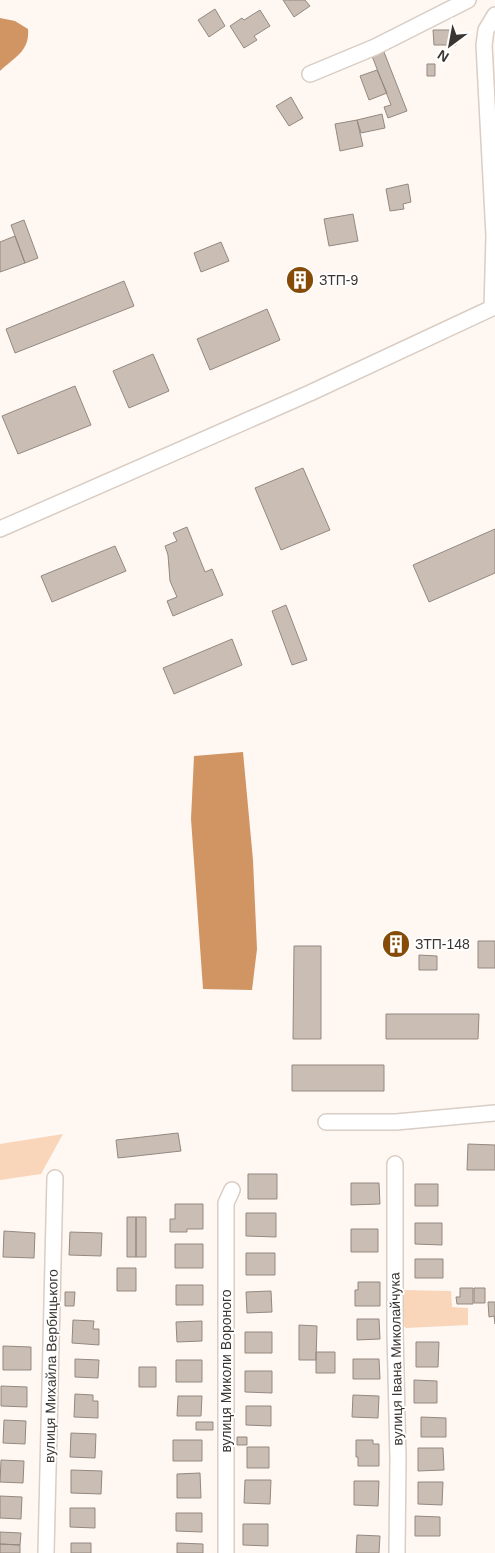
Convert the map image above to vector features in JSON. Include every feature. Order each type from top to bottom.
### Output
[{"type":"street","points":[[310,74],[375,47],[468,0]]},
{"type":"street","points":[[0,529],[310,393],[492,308],[494,236],[484,45],[486,30],[495,15]]},
{"type":"street","points":[[326,1122],[396,1122],[495,1113]]},
{"type":"street","name":"вулиця Івана Миколайчука","points":[[395,1164],[397,1553]]},
{"type":"street","name":"вулиця Михайла Вербицького","points":[[46,1553],[56,1178]]},
{"type":"street","name":"вулиця Миколи Вороного","points":[[226,1553],[226,1203],[232,1190]]},
{"type":"shaded area","points":[[0,18],[15,21],[28,29],[28,37],[27,43],[20,53],[0,71]]},
{"type":"shaded area","points":[[243,752],[253,860],[257,949],[252,990],[203,989],[191,819],[194,756]]},
{"type":"shaded area","points":[[63,1134],[41,1174],[0,1180],[0,1144]]},
{"type":"shaded area","points":[[402,1290],[451,1291],[452,1307],[468,1308],[468,1325],[406,1328],[402,1324]]},
{"type":"building","points":[[283,0],[305,0],[310,6],[294,17]]},
{"type":"building","points":[[215,9],[225,26],[209,37],[198,20]]},
{"type":"building","points":[[260,10],[270,26],[254,36],[257,40],[244,48],[230,26]]},
{"type":"building","points":[[433,30],[456,30],[456,45],[434,45]]},
{"type":"building","points":[[384,52],[407,111],[388,118],[384,107],[391,105],[372,56]]},
{"type":"building","points":[[427,64],[435,64],[435,76],[427,76]]},
{"type":"building","points":[[377,70],[387,93],[369,100],[360,76]]},
{"type":"building","points":[[291,97],[303,118],[289,126],[276,106]]},
{"type":"building","points":[[382,114],[385,128],[361,133],[357,120]]},
{"type":"building","points":[[357,120],[363,146],[340,151],[335,124]]},
{"type":"building","points":[[408,184],[411,202],[403,204],[404,209],[390,211],[386,189]]},
{"type":"building","points":[[353,214],[358,241],[329,246],[324,219]]},
{"type":"building","points":[[24,220],[38,258],[25,263],[11,225]]},
{"type":"building","points":[[15,236],[25,263],[0,272],[0,242]]},
{"type":"building","points":[[221,242],[229,261],[201,272],[194,253]]},
{"type":"building","name":"ЗТП-9","points":[[307,274],[308,285],[292,286],[291,275]]},
{"type":"building","points":[[124,281],[134,306],[15,353],[6,329]]},
{"type":"building","points":[[267,309],[280,340],[210,370],[197,339]]},
{"type":"building","points":[[153,354],[169,391],[129,408],[113,371]]},
{"type":"building","points":[[75,386],[91,425],[18,454],[2,416]]},
{"type":"building","points":[[303,468],[330,530],[281,550],[255,488]]},
{"type":"building","points":[[187,527],[205,572],[212,569],[223,595],[173,616],[167,601],[177,597],[170,581],[168,555],[165,546],[177,541],[173,533]]},
{"type":"building","points":[[495,529],[495,573],[429,602],[413,565]]},
{"type":"building","points":[[115,546],[126,571],[52,602],[41,576]]},
{"type":"building","points":[[286,605],[307,660],[292,665],[272,611]]},
{"type":"building","points":[[232,639],[242,665],[174,694],[163,668]]},
{"type":"building","name":"ЗТП-148","points":[[386,937],[407,937],[407,951],[386,951]]},
{"type":"building","points":[[478,941],[495,941],[495,968],[478,968]]},
{"type":"building","points":[[294,946],[321,946],[321,1039],[293,1039]]},
{"type":"building","points":[[419,955],[437,956],[437,970],[419,970]]},
{"type":"building","points":[[386,1014],[479,1014],[478,1039],[386,1039]]},
{"type":"building","points":[[292,1065],[384,1065],[384,1091],[292,1091]]},
{"type":"building","points":[[178,1133],[181,1151],[118,1158],[116,1140]]},
{"type":"building","points":[[468,1144],[495,1145],[495,1170],[467,1170]]},
{"type":"building","points":[[248,1174],[277,1174],[277,1199],[248,1199]]},
{"type":"building","points":[[351,1183],[379,1183],[380,1204],[351,1205]]},
{"type":"building","points":[[415,1184],[438,1184],[438,1206],[415,1206]]},
{"type":"building","points":[[175,1204],[203,1204],[203,1229],[187,1229],[187,1232],[170,1232],[170,1219],[175,1219]]},
{"type":"building","points":[[246,1213],[276,1213],[276,1237],[246,1236]]},
{"type":"building","points":[[127,1217],[136,1217],[136,1257],[127,1257]]},
{"type":"building","points":[[136,1217],[146,1217],[146,1257],[136,1257]]},
{"type":"building","points":[[415,1223],[442,1223],[442,1245],[415,1244]]},
{"type":"building","points":[[351,1229],[378,1229],[378,1252],[351,1252]]},
{"type":"building","points":[[4,1231],[35,1233],[34,1258],[3,1257]]},
{"type":"building","points":[[70,1232],[102,1233],[101,1256],[69,1255]]},
{"type":"building","points":[[175,1244],[203,1244],[203,1268],[175,1268]]},
{"type":"building","points":[[246,1253],[275,1253],[275,1275],[246,1275]]},
{"type":"building","points":[[415,1259],[443,1259],[443,1278],[415,1278]]},
{"type":"building","points":[[117,1268],[136,1268],[136,1291],[117,1291]]},
{"type":"building","points":[[358,1282],[380,1282],[380,1306],[355,1306],[355,1290],[358,1290]]},
{"type":"building","points":[[176,1285],[203,1285],[203,1305],[176,1305]]},
{"type":"building","points":[[460,1288],[473,1288],[473,1304],[457,1304],[456,1297],[460,1297]]},
{"type":"building","points":[[474,1288],[485,1288],[485,1303],[474,1303]]},
{"type":"building","points":[[271,1291],[272,1312],[247,1313],[246,1292]]},
{"type":"building","points":[[65,1292],[75,1292],[74,1306],[65,1306]]},
{"type":"building","points":[[488,1302],[495,1302],[495,1324],[494,1316],[489,1317]]},
{"type":"building","points":[[357,1319],[379,1319],[380,1339],[357,1340]]},
{"type":"building","points":[[73,1320],[94,1321],[93,1329],[99,1329],[99,1345],[72,1343]]},
{"type":"building","points":[[202,1321],[202,1341],[177,1342],[176,1322]]},
{"type":"building","points":[[299,1325],[317,1326],[316,1360],[299,1360]]},
{"type":"building","points":[[245,1332],[272,1332],[272,1353],[245,1353]]},
{"type":"building","points":[[416,1342],[439,1342],[438,1367],[416,1367]]},
{"type":"building","points":[[3,1346],[31,1347],[31,1370],[3,1370]]},
{"type":"building","points":[[316,1352],[335,1352],[335,1373],[316,1373]]},
{"type":"building","points":[[75,1359],[99,1360],[98,1378],[75,1377]]},
{"type":"building","points":[[353,1359],[379,1359],[380,1379],[353,1379]]},
{"type":"building","points":[[176,1360],[202,1360],[202,1382],[176,1382]]},
{"type":"building","points":[[139,1367],[156,1367],[156,1387],[139,1387]]},
{"type":"building","points":[[245,1371],[272,1371],[272,1393],[245,1392]]},
{"type":"building","points":[[414,1380],[437,1381],[437,1403],[414,1403]]},
{"type":"building","points":[[1,1386],[27,1387],[27,1407],[1,1406]]},
{"type":"building","points":[[75,1394],[93,1395],[93,1401],[98,1401],[98,1418],[74,1417]]},
{"type":"building","points":[[353,1395],[379,1396],[378,1418],[352,1417]]},
{"type":"building","points":[[178,1396],[202,1396],[201,1416],[177,1416]]},
{"type":"building","points":[[246,1406],[271,1406],[271,1426],[246,1425]]},
{"type":"building","points":[[421,1417],[446,1418],[446,1437],[421,1437]]},
{"type":"building","points":[[4,1420],[26,1421],[25,1444],[3,1443]]},
{"type":"building","points":[[196,1422],[213,1422],[213,1430],[196,1430]]},
{"type":"building","points":[[71,1433],[96,1434],[95,1458],[70,1457]]},
{"type":"building","points":[[237,1437],[247,1437],[247,1445],[237,1445]]},
{"type":"building","points":[[173,1440],[202,1440],[202,1461],[173,1461]]},
{"type":"building","points":[[356,1440],[373,1440],[373,1444],[379,1444],[379,1466],[358,1466]]},
{"type":"building","points":[[247,1447],[269,1447],[269,1468],[247,1468]]},
{"type":"building","points":[[418,1448],[443,1448],[444,1470],[418,1471]]},
{"type":"building","points":[[1,1460],[24,1461],[23,1483],[0,1482]]},
{"type":"building","points":[[71,1470],[102,1471],[101,1494],[71,1493]]},
{"type":"building","points":[[200,1473],[201,1498],[177,1498],[177,1474]]},
{"type":"building","points":[[245,1480],[271,1480],[270,1504],[244,1503]]},
{"type":"building","points":[[354,1481],[379,1481],[378,1506],[354,1505]]},
{"type":"building","points":[[418,1482],[443,1482],[442,1505],[418,1504]]},
{"type":"building","points":[[0,1496],[22,1497],[21,1519],[0,1518]]},
{"type":"building","points":[[70,1508],[95,1508],[95,1528],[70,1527]]},
{"type":"building","points":[[176,1513],[202,1513],[202,1532],[176,1531]]},
{"type":"building","points":[[415,1516],[440,1517],[440,1536],[415,1536]]},
{"type":"building","points":[[243,1524],[268,1524],[268,1546],[243,1545]]},
{"type":"building","points":[[0,1532],[21,1533],[20,1545],[0,1544]]},
{"type":"building","points":[[357,1535],[380,1536],[379,1553],[356,1553]]},
{"type":"building","points":[[71,1543],[91,1543],[91,1553],[71,1553]]},
{"type":"building","points":[[177,1543],[203,1544],[203,1553],[177,1553]]},
{"type":"building","points":[[0,1544],[20,1545],[20,1553],[0,1553]]},
{"type":"place","name":"ЗТП-9","points":[[300,280]]},
{"type":"place","name":"ЗТП-148","points":[[396,944]]}]
